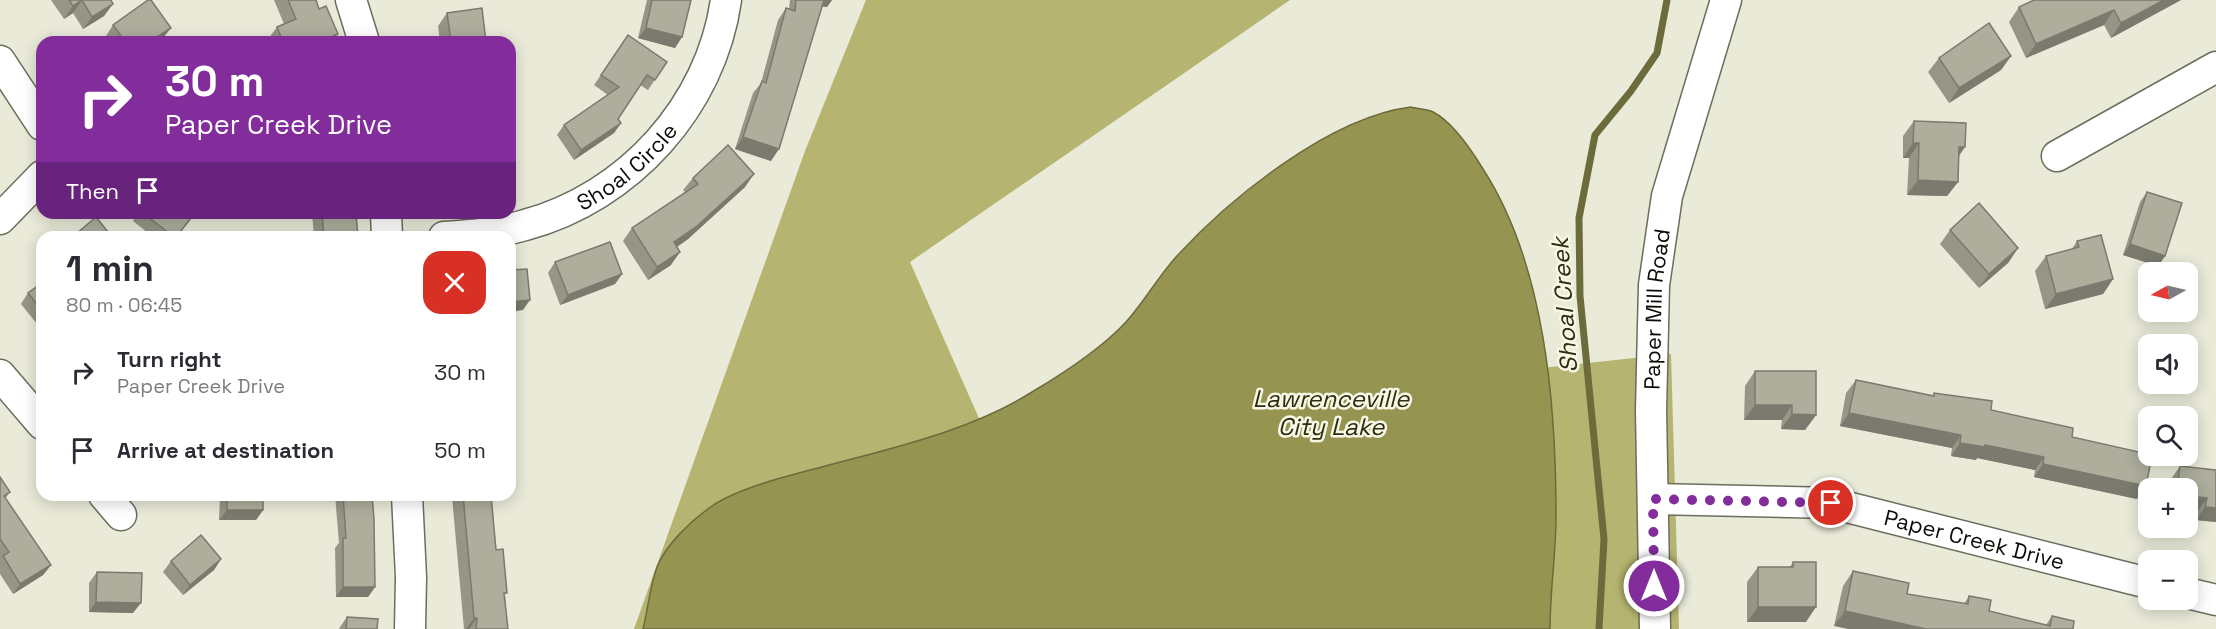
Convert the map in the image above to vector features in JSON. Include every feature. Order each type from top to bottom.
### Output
[{"type":"street","points":[[351,0],[362,36]]},
{"type":"street","name":"Shoal Circle","points":[[501,231],[527,225],[573,207],[615,183],[655,147],[686,108],[706,70],[723,21],[726,0]]},
{"type":"street","name":"Paper Mill Road","points":[[1654,629],[1651,410],[1654,285],[1667,196],[1726,0]]},
{"type":"street","points":[[0,61],[36,116]]},
{"type":"street","points":[[2056,156],[2216,67]]},
{"type":"street","points":[[0,219],[36,182]]},
{"type":"street","points":[[0,375],[36,417]]},
{"type":"street","name":"Paper Creek Drive","points":[[1653,499],[1831,503],[2138,580]]},
{"type":"street","points":[[407,501],[411,577],[410,629]]},
{"type":"street","points":[[2198,596],[2216,600]]},
{"type":"shaded area","points":[[866,0],[1290,0],[910,262],[1072,629],[634,629],[805,151]]},
{"type":"shaded area","points":[[1671,354],[1679,629],[1080,629],[1542,368]]},
{"type":"water","name":"Lawrenceville City Lake","points":[[1411,107],[1431,111],[1448,123],[1483,169],[1504,207],[1521,248],[1533,291],[1543,336],[1553,428],[1556,516],[1550,629],[643,629],[653,582],[661,558],[680,533],[712,506],[736,493],[765,483],[930,437],[983,418],[1008,406],[1057,377],[1105,342],[1133,314],[1176,257],[1224,210],[1253,186],[1315,143],[1348,126],[1380,114]]},
{"type":"building","points":[[69,0],[82,0],[73,6]]},
{"type":"building","points":[[82,0],[111,0],[113,4],[92,17]]},
{"type":"building","points":[[151,0],[171,28],[159,36],[121,36],[113,25]]},
{"type":"building","points":[[288,0],[316,0],[319,9],[326,6],[338,34],[333,36],[281,36],[277,27],[296,19]]},
{"type":"building","points":[[652,0],[691,0],[682,37],[646,28]]},
{"type":"building","points":[[796,0],[824,0],[779,149],[743,137],[762,81],[766,83],[786,8],[795,11]]},
{"type":"building","points":[[2034,0],[2164,0],[2121,23],[2114,10],[2036,44],[2019,7]]},
{"type":"building","points":[[482,8],[485,36],[450,36],[447,13]]},
{"type":"building","points":[[1989,23],[2011,56],[1959,88],[1939,58]]},
{"type":"building","points":[[628,35],[667,62],[655,80],[647,75],[618,119],[621,123],[581,150],[564,125],[619,87],[601,75]]},
{"type":"building","points":[[1914,121],[1966,123],[1965,147],[1959,147],[1958,182],[1918,180],[1919,143],[1913,143]]},
{"type":"building","points":[[728,145],[754,174],[697,226],[674,242],[680,252],[657,267],[632,228],[698,184],[693,178]]},
{"type":"building","points":[[2147,192],[2182,203],[2165,256],[2130,244]]},
{"type":"building","points":[[1979,203],[2018,248],[1989,274],[1950,230]]},
{"type":"building","points":[[94,219],[98,219],[107,231],[79,231]]},
{"type":"building","points":[[151,219],[190,219],[181,231],[166,231]]},
{"type":"building","points":[[322,219],[356,219],[358,231],[324,231]]},
{"type":"building","points":[[2101,235],[2113,279],[2056,294],[2046,256],[2079,247],[2077,241]]},
{"type":"building","points":[[610,242],[622,274],[568,295],[555,262]]},
{"type":"building","points":[[527,269],[530,300],[516,301],[516,270]]},
{"type":"building","points":[[36,287],[36,303],[28,293]]},
{"type":"building","points":[[1755,371],[1816,371],[1816,415],[1792,414],[1792,405],[1755,405]]},
{"type":"building","points":[[1856,380],[1934,396],[1934,393],[1992,401],[1991,410],[2073,428],[2072,437],[2138,452],[2138,466],[2150,466],[2148,478],[2138,478],[2138,484],[2043,464],[2044,457],[1985,445],[1985,447],[1960,443],[1961,435],[1849,413]]},
{"type":"building","points":[[2180,466],[2216,470],[2216,508],[2205,507],[2207,498],[2198,497],[2198,478],[2178,478]]},
{"type":"building","points":[[0,477],[10,492],[4,496],[51,565],[20,584],[3,556],[9,552],[0,539]]},
{"type":"building","points":[[227,501],[263,501],[263,510],[227,510]]},
{"type":"building","points":[[343,501],[372,501],[375,587],[343,587],[343,538],[346,538]]},
{"type":"building","points":[[464,501],[492,501],[496,550],[503,549],[508,629],[476,629],[477,618],[474,618]]},
{"type":"building","points":[[201,535],[221,559],[190,585],[171,561]]},
{"type":"building","points":[[1793,562],[1816,562],[1816,607],[1758,607],[1758,567],[1793,567]]},
{"type":"building","points":[[1853,571],[1909,583],[1907,594],[1968,604],[1969,596],[1991,600],[1989,611],[2050,626],[2052,616],[2074,621],[2073,629],[1926,629],[1845,611]]},
{"type":"building","points":[[97,572],[142,573],[141,603],[96,602]]},
{"type":"building","points":[[347,617],[378,619],[377,629],[346,629]]},
{"type":"waterway","name":"Shoal Creek","points":[[1599,629],[1604,539],[1580,296],[1579,218],[1595,135],[1631,91],[1657,53],[1667,0]]},
{"type":"route","points":[[1654,586],[1653,499],[1831,503]]}]
